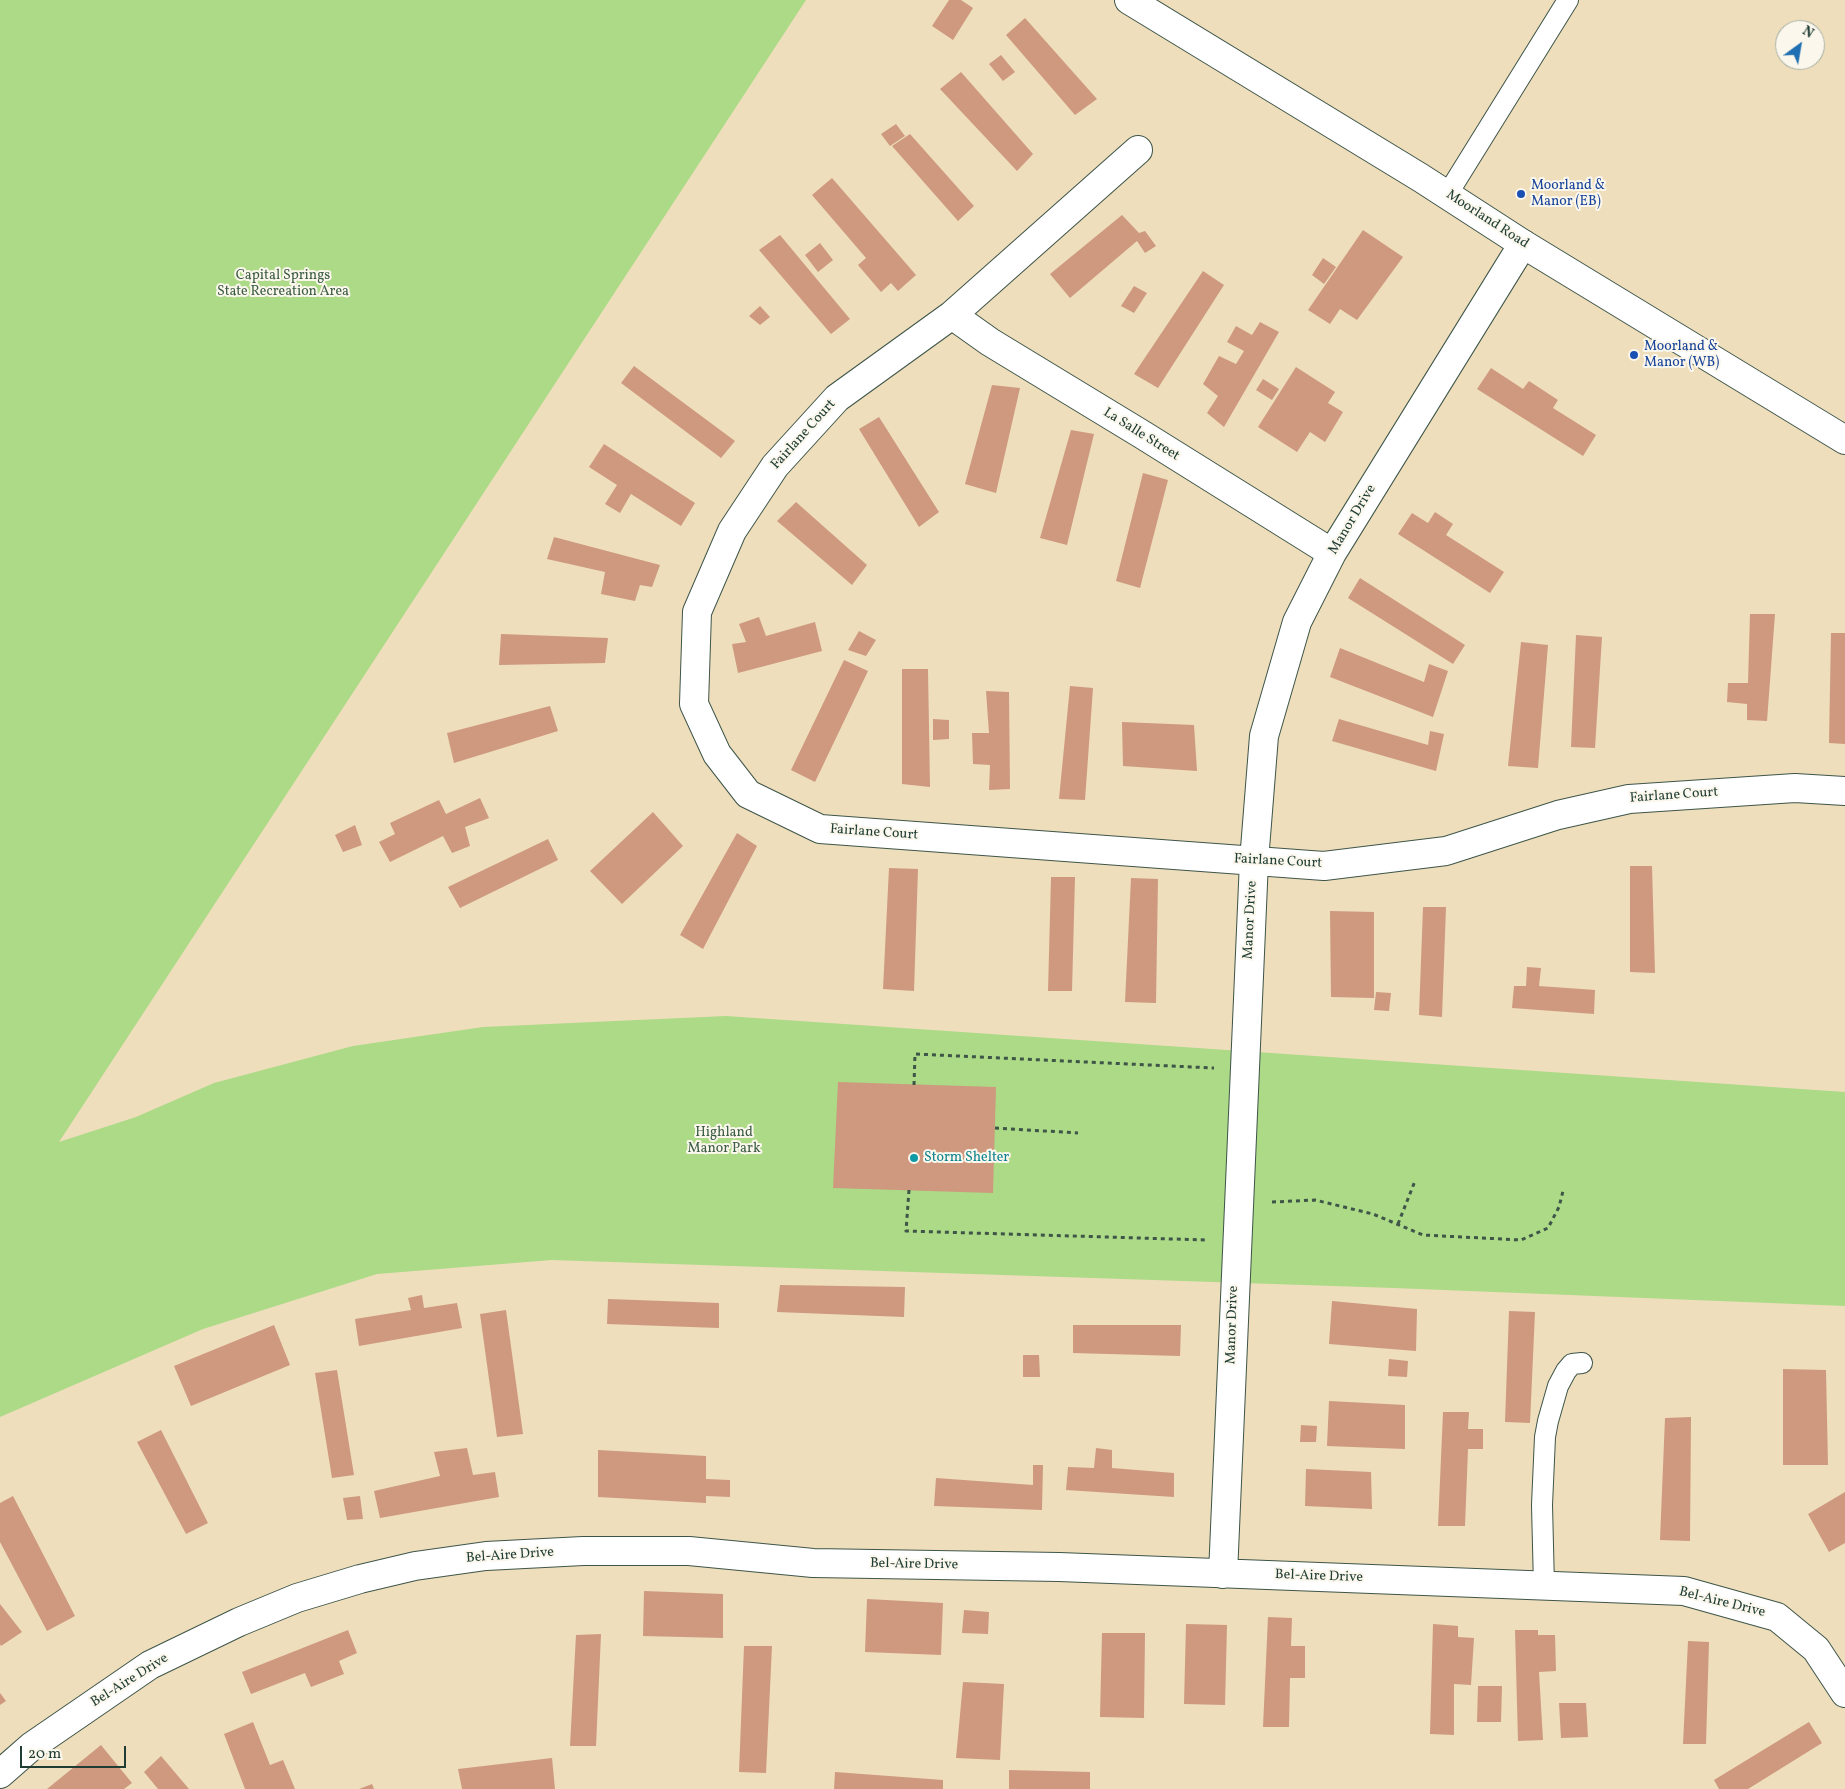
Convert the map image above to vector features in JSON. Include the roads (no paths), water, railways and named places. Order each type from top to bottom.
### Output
[{"type":"street","name":"Moorland Road","points":[[1129,0],[1447,195],[1523,244],[1845,440]]},
{"type":"street","name":"Fairlane Court","points":[[1138,150],[952,315],[836,398],[775,466],[732,531],[697,612],[694,704],[717,754],[748,794],[820,829],[1324,866],[1446,851],[1558,815],[1629,799],[1795,788],[1845,791]]},
{"type":"street","name":"Manor Drive","points":[[1223,1574],[1254,862],[1264,736],[1297,622],[1332,553],[1523,244]]},
{"type":"street","name":"La Salle Street","points":[[952,315],[990,342],[1332,553]]},
{"type":"street","name":"Bel-Aire Drive","points":[[0,1774],[32,1746],[150,1665],[239,1622],[297,1598],[360,1579],[415,1566],[486,1556],[583,1551],[689,1551],[813,1563],[1059,1568],[1684,1591],[1777,1616],[1816,1649],[1845,1693]]},
{"type":"lane","points":[[1447,195],[1568,0]]},
{"type":"lane","points":[[1544,1586],[1542,1514],[1545,1437],[1558,1386],[1572,1364],[1582,1363]]},
{"type":"place","name":"Moorland & Manor (EB)","points":[[1521,194]]},
{"type":"place","name":"Moorland & Manor (WB)","points":[[1634,355]]},
{"type":"place","name":"Storm Shelter","points":[[914,1158]]},
{"type":"park label","name":"Capital Springs State Recreation Area","points":[[283,284]]},
{"type":"park label","name":"Highland Manor Park","points":[[724,1142]]}]
